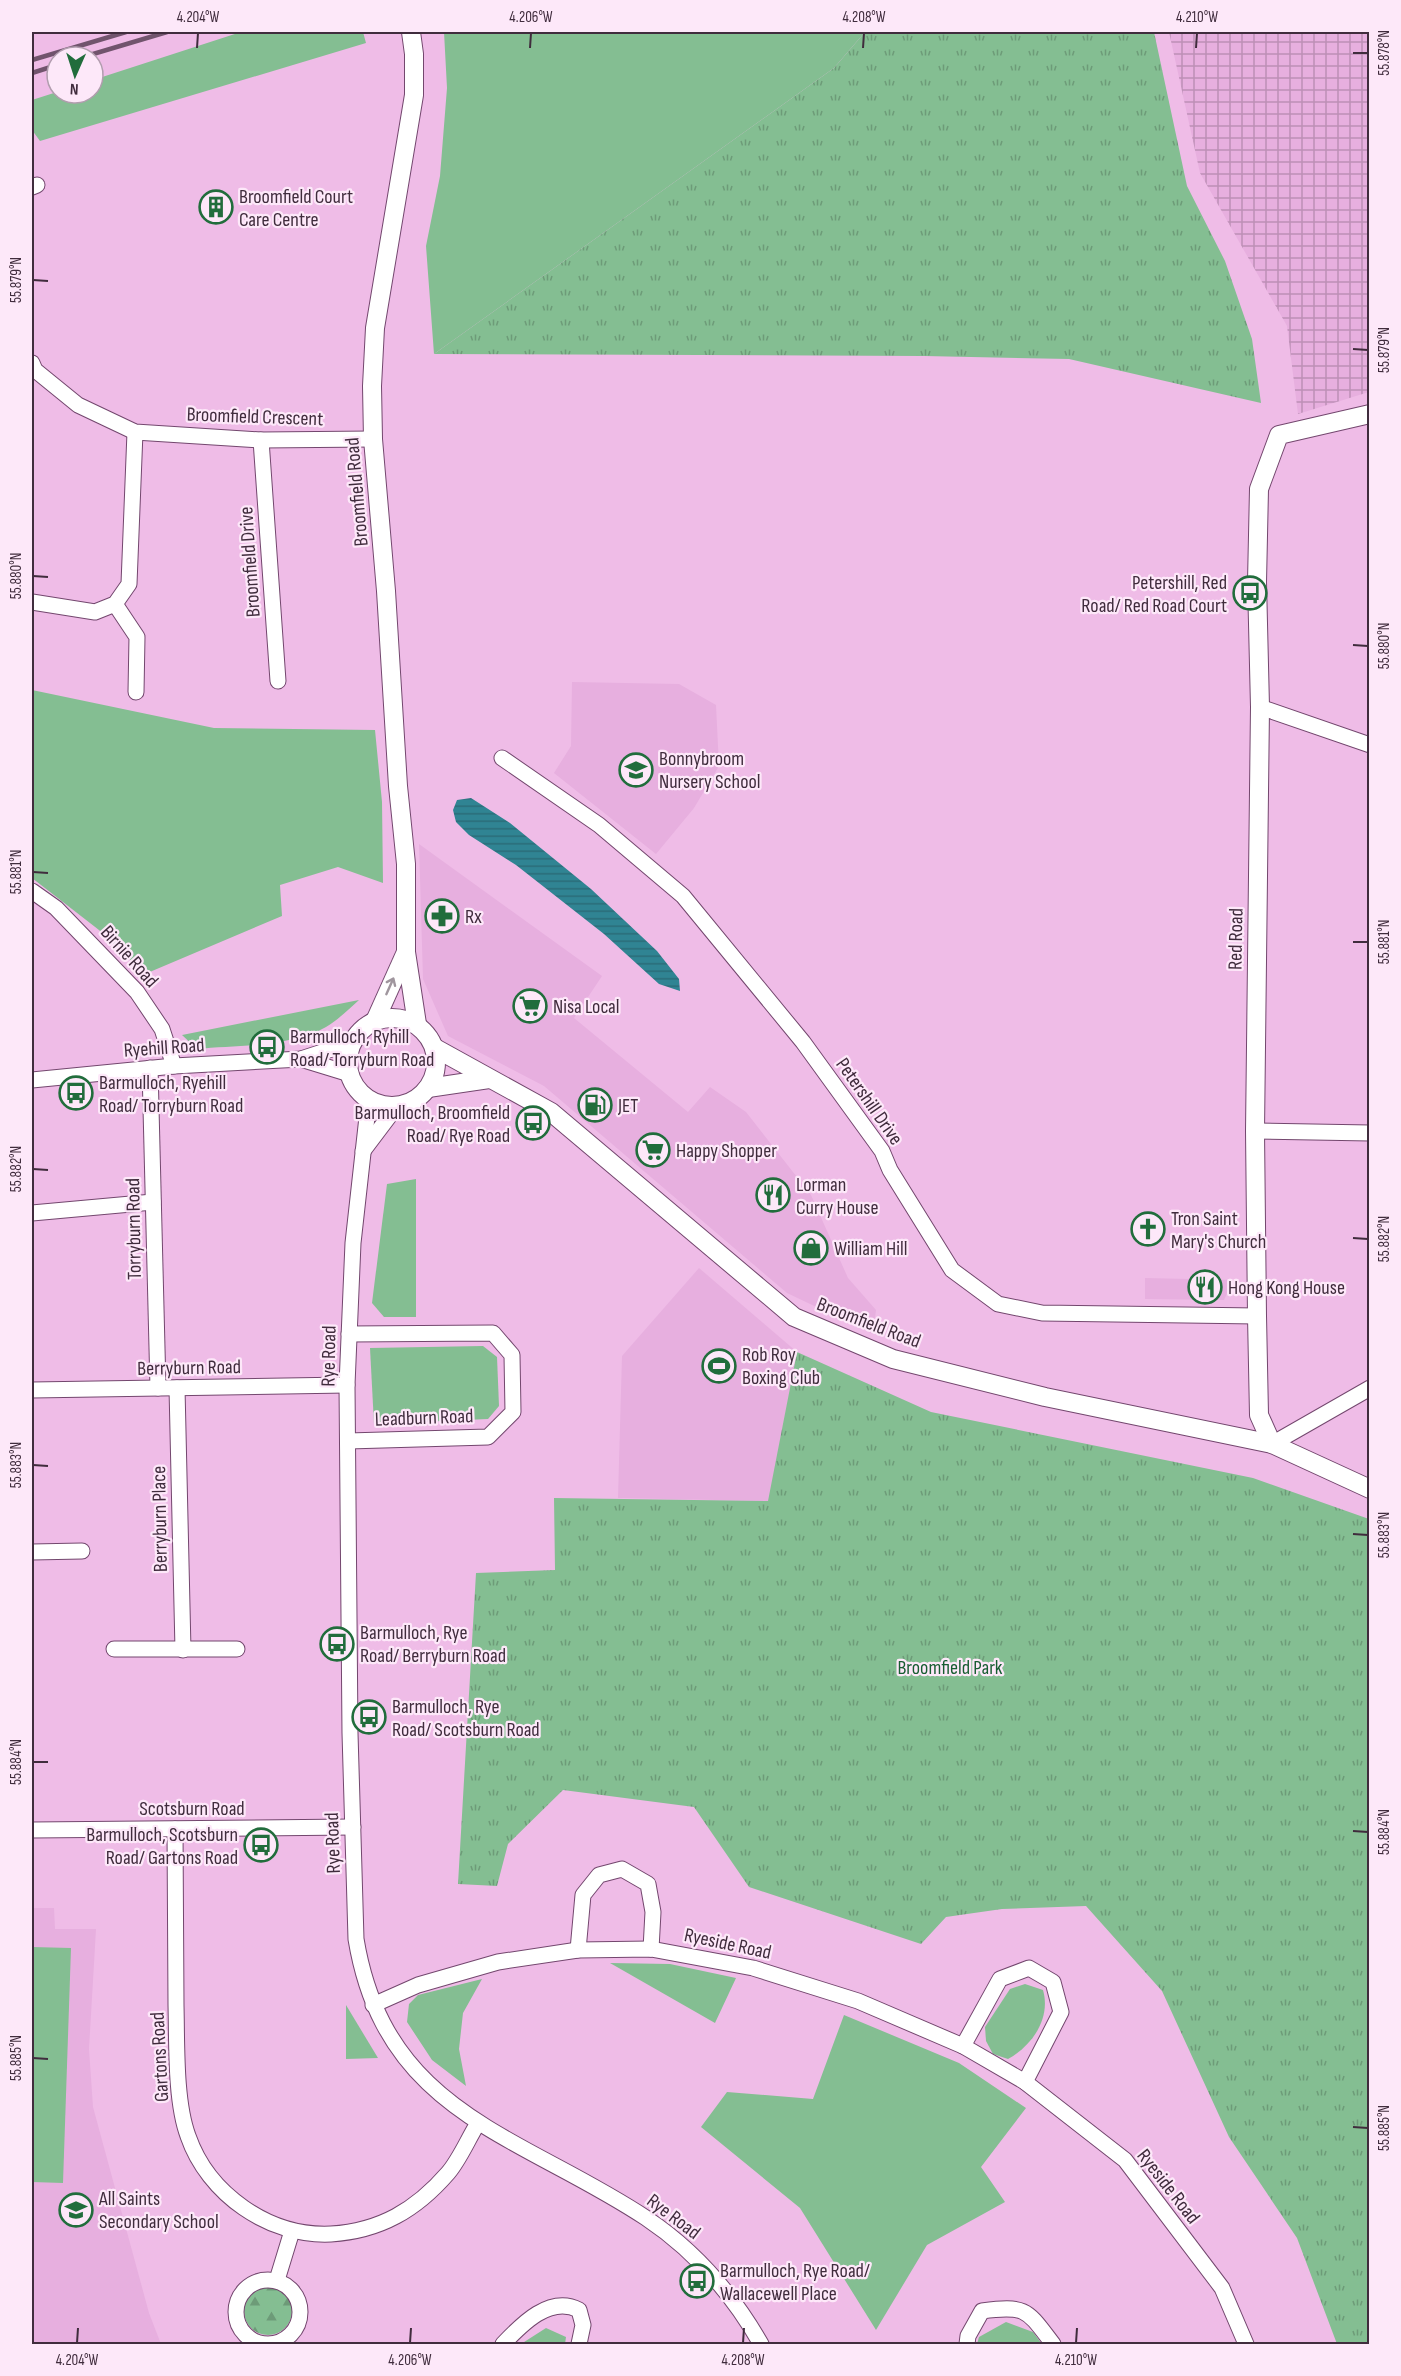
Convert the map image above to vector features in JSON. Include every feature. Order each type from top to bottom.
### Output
[{"type":"street","name":"Broomfield Road","points":[[411,32],[414,54],[414,95],[375,328],[372,386],[373,439],[386,591],[398,786],[406,864],[406,952],[417,1024]]},
{"type":"street","name":"Broomfield Crescent","points":[[32,363],[35,370],[78,405],[135,432],[261,440],[373,439]]},
{"type":"street","name":"Red Road","points":[[1272,1444],[1259,1415],[1257,1316],[1255,1131],[1260,707],[1257,582],[1259,489],[1279,435],[1370,414]]},
{"type":"street","points":[[32,602],[95,612],[115,604],[129,584],[135,432]]},
{"type":"street","name":"Broomfield Drive","points":[[261,440],[278,681]]},
{"type":"street","points":[[115,604],[137,637],[136,692]]},
{"type":"street","points":[[1260,707],[1370,745]]},
{"type":"street","name":"Petershill Drive","points":[[502,758],[599,825],[683,896],[803,1042],[882,1150],[890,1170],[952,1270],[998,1304],[1042,1313],[1257,1316]]},
{"type":"street","name":"Birnie Road","points":[[32,891],[56,908],[137,992],[162,1029],[174,1066]]},
{"type":"street","name":"Broomfield Road","points":[[375,1021],[406,952]]},
{"type":"street","points":[[396,1017],[417,1024],[427,1033],[435,1048],[437,1065],[428,1088],[415,1100],[397,1106],[381,1104],[369,1099],[360,1091],[350,1074],[348,1060],[353,1042],[360,1031],[375,1021],[396,1017]]},
{"type":"street","name":"Ryehill Road","points":[[32,1080],[174,1066],[301,1059],[353,1042]]},
{"type":"street","name":"Broomfield Road","points":[[435,1048],[552,1112],[794,1317],[893,1359],[1045,1397],[1272,1444],[1370,1489]]},
{"type":"street","name":"Ryehill Road","points":[[301,1059],[350,1074]]},
{"type":"street","name":"Torryburn Road","points":[[150,1068],[158,1388]]},
{"type":"street","points":[[428,1088],[489,1079]]},
{"type":"street","name":"Rye Road","points":[[369,1099],[353,1243],[347,1385],[353,1827],[356,1939],[361,1971],[373,2006],[390,2038],[411,2067],[439,2095],[478,2123],[646,2218],[680,2244],[708,2271],[734,2302],[761,2344]]},
{"type":"street","points":[[363,1152],[397,1106]]},
{"type":"street","points":[[1255,1131],[1370,1133]]},
{"type":"street","points":[[32,1213],[153,1202]]},
{"type":"street","name":"Leadburn Road","points":[[348,1441],[488,1437],[513,1412],[512,1355],[493,1333],[349,1334]]},
{"type":"street","name":"Berryburn Road","points":[[32,1390],[347,1385]]},
{"type":"street","name":"Berryburn Place","points":[[177,1388],[183,1650]]},
{"type":"street","points":[[1272,1444],[1370,1388]]},
{"type":"street","points":[[32,1552],[82,1551]]},
{"type":"street","points":[[114,1649],[237,1649]]},
{"type":"street","name":"Scotsburn Road","points":[[32,1830],[353,1827]]},
{"type":"street","name":"Gartons Road","points":[[175,1828],[179,2086],[187,2134],[200,2163],[221,2191],[253,2214],[292,2231],[322,2234],[349,2233],[385,2223],[412,2208],[449,2172],[478,2123]]},
{"type":"street","points":[[578,1950],[584,1895],[599,1875],[622,1869],[648,1884],[653,1912],[651,1949]]},
{"type":"street","name":"Ryeside Road","points":[[373,2006],[418,1985],[498,1962],[578,1950],[651,1949],[753,1968],[858,2001],[963,2046],[1024,2082],[1125,2160],[1222,2288],[1246,2344]]},
{"type":"street","points":[[963,2046],[1000,1979],[1029,1968],[1053,1982],[1061,2013],[1024,2082]]},
{"type":"street","points":[[277,2280],[292,2231]]},
{"type":"street","points":[[265,2279],[277,2280],[288,2286],[296,2295],[300,2306],[300,2318],[296,2329],[288,2338],[277,2343],[265,2344],[254,2341],[244,2334],[238,2324],[236,2312],[238,2300],[244,2290],[254,2283],[265,2279]]},
{"type":"street","points":[[503,2344],[519,2327],[551,2306],[568,2304],[579,2310],[583,2325],[579,2344]]},
{"type":"street","points":[[967,2344],[968,2336],[982,2311],[1010,2307],[1031,2316],[1053,2344]]},
{"type":"shaded area","points":[[1169,32],[1369,32],[1369,392],[1298,414],[1287,326],[1200,173]]},
{"type":"shaded area","name":"Bonnybroom Nursery School","points":[[572,682],[679,684],[716,705],[719,766],[694,808],[656,854],[554,773],[571,746]]},
{"type":"shaded area","points":[[471,798],[510,823],[591,889],[657,951],[679,979],[680,991],[659,984],[604,934],[516,865],[469,835],[456,822],[453,810],[457,800]]},
{"type":"shaded area","points":[[419,844],[602,976],[574,1018],[688,1112],[710,1087],[746,1112],[811,1195],[848,1278],[876,1310],[873,1334],[787,1293],[544,1086],[448,1036],[423,979]]},
{"type":"shaded area","points":[[699,1268],[797,1352],[769,1501],[618,1498],[622,1356]]},
{"type":"shaded area","points":[[1145,1278],[1233,1280],[1224,1300],[1145,1299]]},
{"type":"shaded area","name":"All Saints Secondary School","points":[[32,1908],[54,1908],[55,1929],[96,1929],[89,2049],[93,2107],[149,2313],[161,2344],[32,2344]]},
{"type":"green space","points":[[241,32],[363,32],[366,43],[40,141],[32,130],[32,100],[45,96],[45,105],[105,105],[105,76]]},
{"type":"green space","points":[[444,32],[865,32],[834,68],[434,354],[426,246],[440,176],[447,88]]},
{"type":"green space","points":[[865,32],[1154,32],[1187,186],[1225,261],[1252,339],[1261,403],[1069,359],[924,356],[434,354],[834,68]]},
{"type":"green space","points":[[32,690],[214,728],[375,730],[382,802],[383,883],[338,867],[280,885],[282,916],[145,974],[99,930],[32,878]]},
{"type":"green space","points":[[359,1000],[326,1027],[312,1034],[280,1042],[197,1049],[182,1035]]},
{"type":"green space","points":[[416,1179],[416,1317],[384,1317],[372,1303],[387,1184]]},
{"type":"green space","points":[[483,1346],[497,1357],[499,1406],[488,1419],[374,1424],[370,1348]]},
{"type":"green space","name":"Broomfield Park","points":[[797,1352],[931,1412],[1253,1478],[1369,1519],[1369,2344],[1337,2344],[1297,2238],[1229,2137],[1162,1991],[1086,1906],[1002,1909],[946,1917],[921,1944],[749,1887],[694,1807],[563,1790],[508,1844],[497,1886],[458,1884],[476,1573],[555,1570],[554,1498],[768,1501]]},
{"type":"green space","points":[[32,1947],[71,1948],[63,2183],[32,2182]]},
{"type":"green space","points":[[610,1963],[670,1964],[736,1978],[715,2023]]},
{"type":"green space","points":[[482,1979],[463,2013],[459,2049],[466,2086],[432,2060],[407,2022],[409,2004],[418,1995]]},
{"type":"green space","points":[[1025,1984],[1043,1990],[1044,2011],[1038,2030],[1025,2046],[1008,2059],[993,2054],[986,2041],[985,2027],[1010,1989]]},
{"type":"green space","points":[[346,2005],[378,2058],[346,2059]]},
{"type":"green space","points":[[844,2015],[959,2063],[1026,2108],[981,2167],[1005,2202],[927,2245],[876,2330],[800,2208],[701,2127],[727,2092],[813,2099]]},
{"type":"green space","points":[[268,2287],[285,2294],[292,2311],[285,2328],[268,2335],[251,2328],[244,2311],[251,2294]]},
{"type":"green space","points":[[1006,2322],[1033,2332],[1042,2344],[977,2344],[979,2337]]},
{"type":"green space","points":[[546,2328],[566,2337],[565,2344],[521,2344]]},
{"type":"railway","points":[[32,60],[126,32]]},
{"type":"railway","points":[[105,50],[167,32]]},
{"type":"railway","points":[[32,73],[45,69]]},
{"type":"place","name":"Broomfield Court Care Centre","points":[[216,207]]},
{"type":"place","name":"Petershill, Red Road/ Red Road Court","points":[[1250,593]]},
{"type":"place","name":"Bonnybroom Nursery School","points":[[636,770]]},
{"type":"place","name":"Rx","points":[[442,916]]},
{"type":"place","name":"Nisa Local","points":[[530,1006]]},
{"type":"place","name":"Barmulloch, Ryhill Road/ Torryburn Road","points":[[267,1047]]},
{"type":"place","name":"Barmulloch, Ryehill Road/ Torryburn Road","points":[[76,1093]]},
{"type":"place","name":"JET","points":[[595,1105]]},
{"type":"place","name":"Barmulloch, Broomfield Road/ Rye Road","points":[[533,1123]]},
{"type":"place","name":"Happy Shopper","points":[[653,1150]]},
{"type":"place","name":"Lorman Curry House","points":[[773,1195]]},
{"type":"place","name":"Tron Saint Mary's Church","points":[[1148,1229]]},
{"type":"place","name":"William Hill","points":[[811,1248]]},
{"type":"place","name":"Hong Kong House","points":[[1205,1287]]},
{"type":"place","name":"Rob Roy Boxing Club","points":[[719,1366]]},
{"type":"place","name":"Barmulloch, Rye Road/ Berryburn Road","points":[[337,1644]]},
{"type":"place","name":"Barmulloch, Rye Road/ Scotsburn Road","points":[[369,1717]]},
{"type":"place","name":"Barmulloch, Scotsburn Road/ Gartons Road","points":[[261,1845]]},
{"type":"place","name":"All Saints Secondary School","points":[[76,2210]]},
{"type":"place","name":"Barmulloch, Rye Road/ Wallacewell Place","points":[[697,2281]]}]
